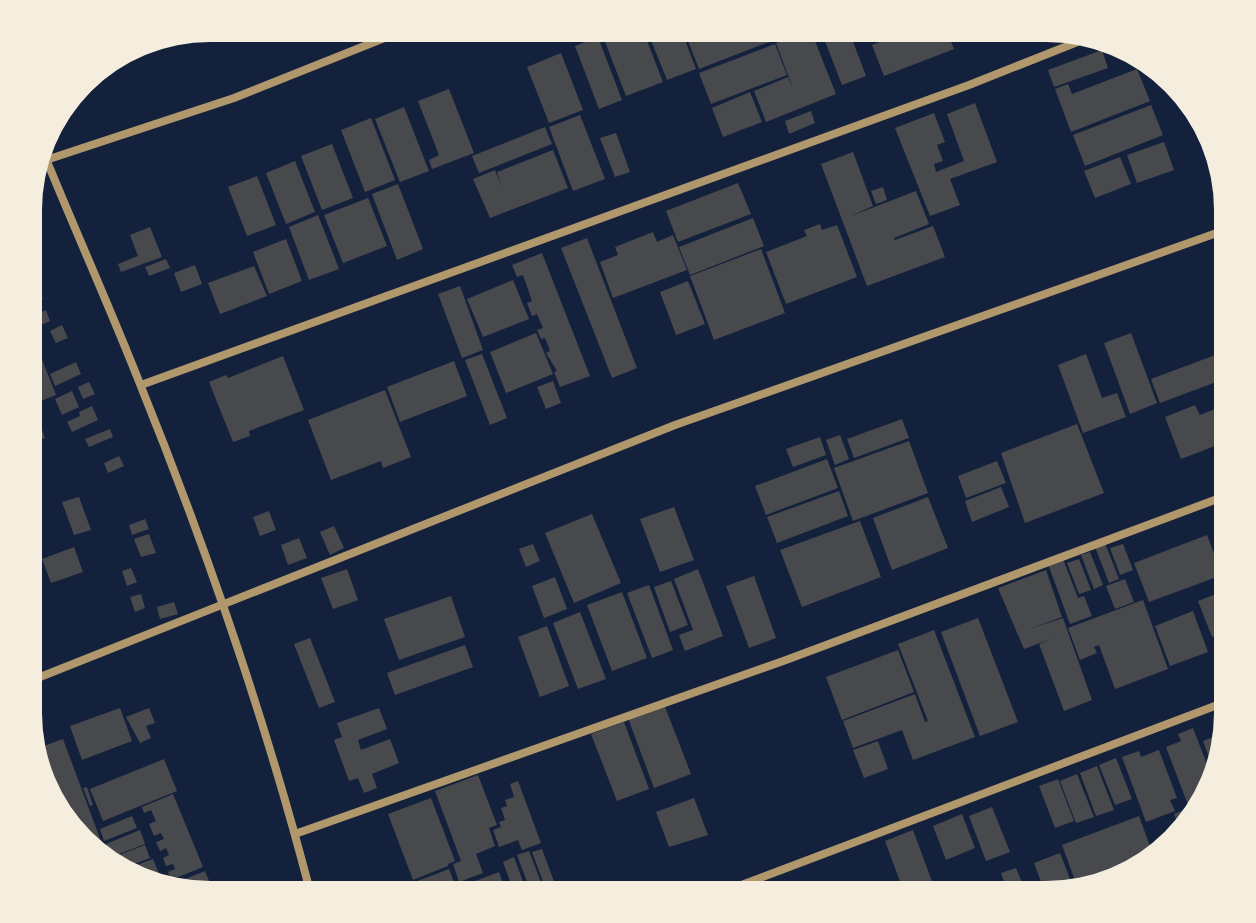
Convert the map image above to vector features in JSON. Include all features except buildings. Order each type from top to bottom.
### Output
[{"type":"street","points":[[50,159],[234,98],[374,42]]},
{"type":"street","points":[[141,385],[969,85],[1072,44]]},
{"type":"street","points":[[47,172],[141,385],[223,605],[307,881]]},
{"type":"street","points":[[42,676],[675,425],[1214,234]]},
{"type":"street","points":[[295,834],[786,660],[1214,500]]},
{"type":"street","points":[[752,881],[1214,706]]}]
